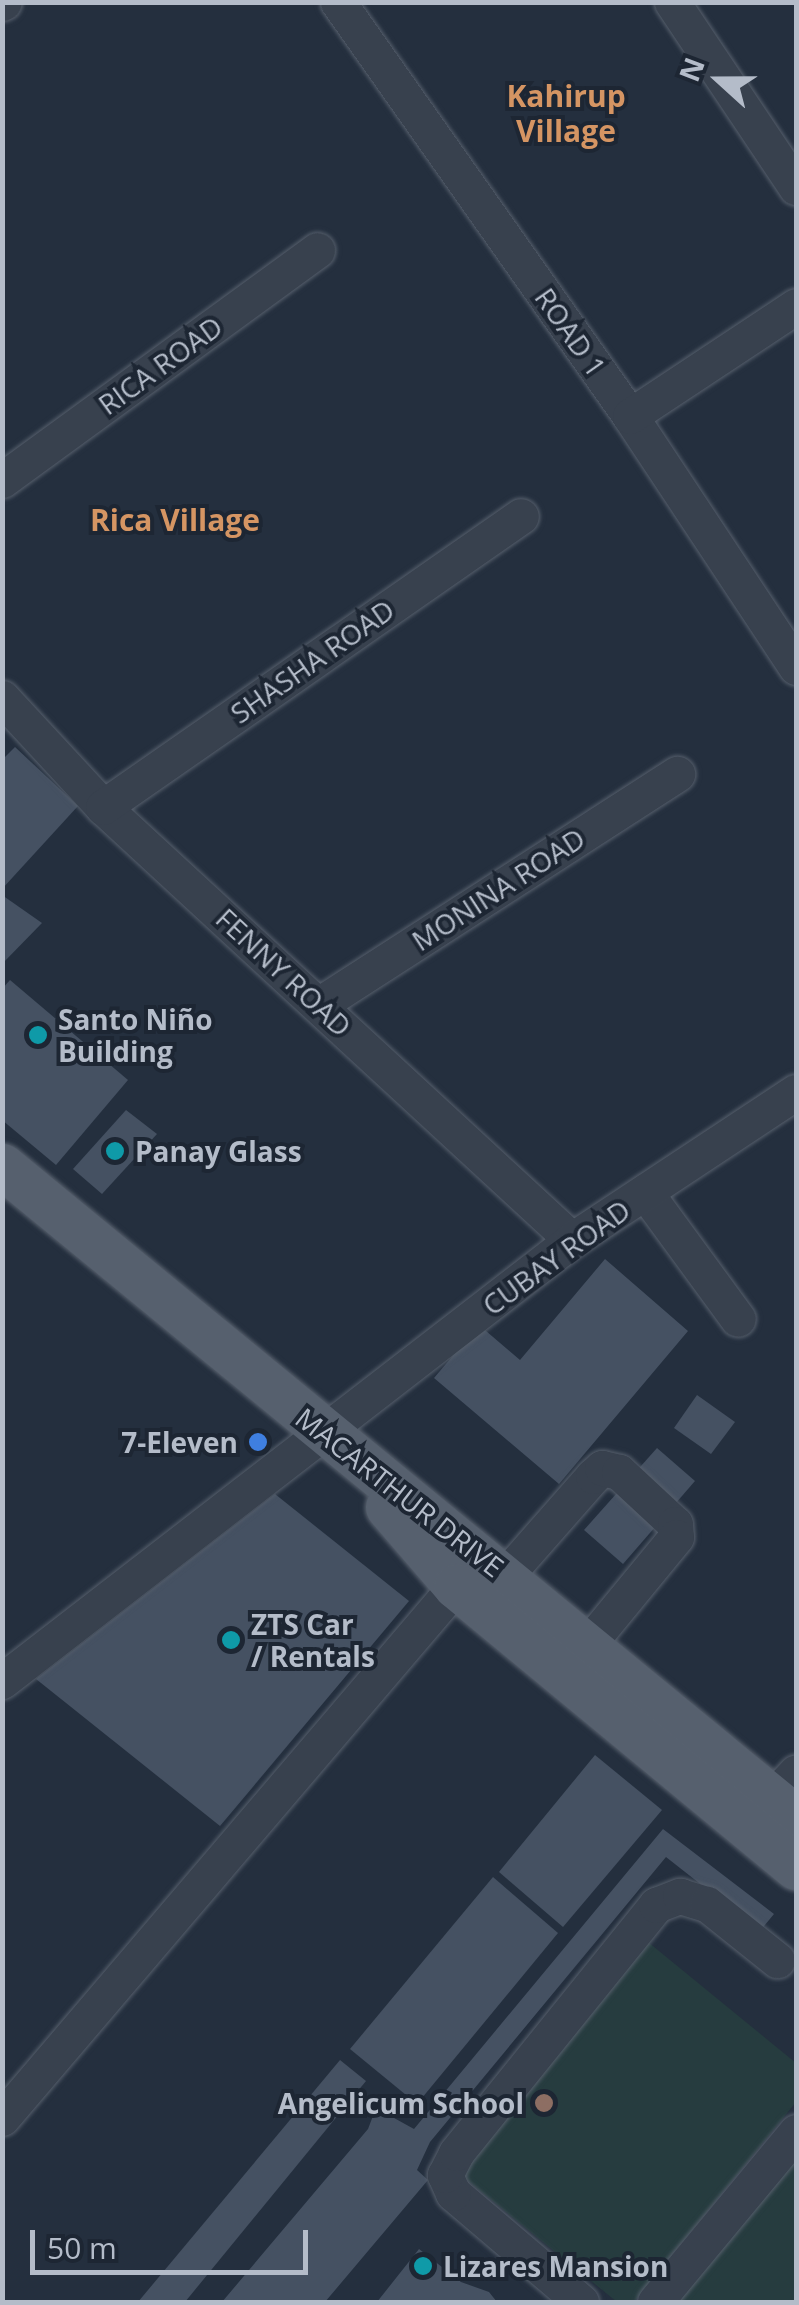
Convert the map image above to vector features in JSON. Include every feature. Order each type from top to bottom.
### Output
[{"type":"main road","name":"MACARTHUR DRIVE","points":[[2,1166],[325,1433],[482,1572],[588,1644],[788,1796]]},
{"type":"main road","points":[[482,1572],[796,1867]]},
{"type":"street","name":"ROAD 1","points":[[338,2],[630,416],[796,668]]},
{"type":"street","points":[[672,2],[796,188]]},
{"type":"street","name":"RICA ROAD","points":[[2,480],[317,250]]},
{"type":"street","points":[[630,416],[796,306]]},
{"type":"street","name":"SHASHA ROAD","points":[[103,807],[521,516]]},
{"type":"street","name":"FENNY ROAD","points":[[2,698],[103,807],[572,1240]]},
{"type":"street","name":"MONINA ROAD","points":[[320,1004],[677,774]]},
{"type":"street","name":"CUBAY ROAD","points":[[2,1682],[572,1240],[796,1092]]},
{"type":"street","points":[[645,1192],[738,1319]]},
{"type":"street","points":[[2,2118],[482,1572],[602,1468],[619,1472],[675,1524],[676,1537],[588,1644]]},
{"type":"street","points":[[581,2302],[453,2193],[444,2175],[456,2153],[656,1905],[680,1896],[706,1904],[776,1960]]},
{"type":"street","points":[[656,2302],[796,2132]]},
{"type":"green space","points":[[648,1942],[796,2063],[796,2102],[634,2302],[617,2302],[459,2174]]},
{"type":"green space","points":[[796,2156],[796,2302],[678,2302]]},
{"type":"building","points":[[15,747],[78,806],[2,889],[2,760]]},
{"type":"building","points":[[2,895],[42,923],[2,964]]},
{"type":"building","name":"Santo Niño Building","points":[[10,980],[128,1080],[56,1165],[2,1120],[2,989]]},
{"type":"building","name":"Panay Glass","points":[[126,1110],[157,1134],[102,1194],[73,1169]]},
{"type":"building","points":[[605,1259],[688,1331],[559,1484],[434,1378],[479,1325],[520,1360]]},
{"type":"building","points":[[697,1395],[735,1422],[711,1454],[674,1428]]},
{"type":"building","points":[[657,1448],[695,1481],[623,1564],[584,1530]]},
{"type":"building","name":"ZTS Car / Rentals","points":[[275,1494],[409,1601],[220,1826],[36,1679]]},
{"type":"building","points":[[595,1755],[662,1810],[563,1927],[499,1872]]},
{"type":"building","points":[[663,1829],[774,1914],[760,1931],[666,1857],[430,2142],[417,2170],[428,2180],[325,2302],[222,2302],[368,2129],[376,2108],[414,2129]]},
{"type":"building","points":[[493,1877],[558,1933],[417,2104],[350,2049]]},
{"type":"building","points":[[340,2060],[366,2081],[185,2302],[138,2302]]},
{"type":"building","name":"Lizares Mansion","points":[[419,2249],[461,2282],[489,2292],[497,2302],[377,2302]]},
{"type":"place","name":"Santo Niño Building","points":[[38,1035]]},
{"type":"place","name":"Panay Glass","points":[[115,1151]]},
{"type":"place","name":"7-Eleven","points":[[258,1442]]},
{"type":"place","name":"ZTS Car / Rentals","points":[[231,1640]]},
{"type":"place","name":"Angelicum School","points":[[544,2103]]},
{"type":"place","name":"Lizares Mansion","points":[[423,2266]]},
{"type":"district","name":"Kahirup Village","points":[[566,113]]},
{"type":"district","name":"Rica Village","points":[[175,520]]}]
